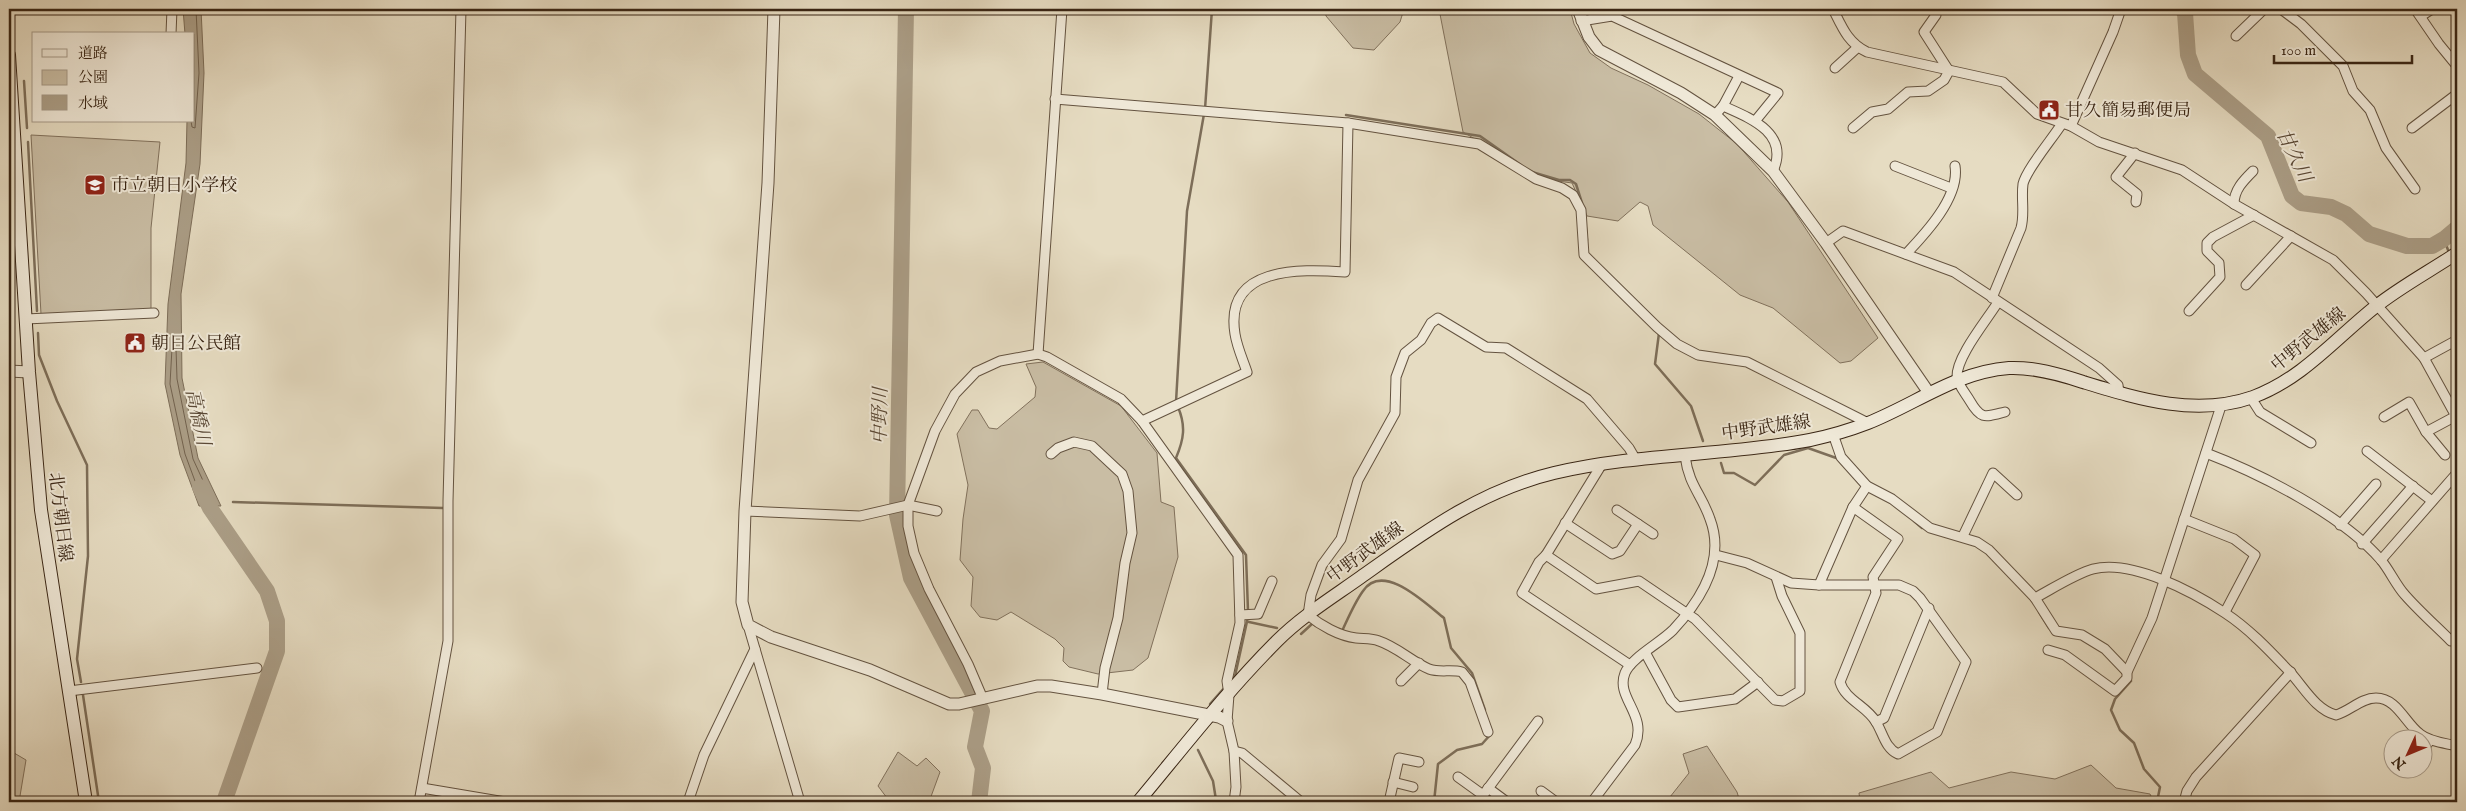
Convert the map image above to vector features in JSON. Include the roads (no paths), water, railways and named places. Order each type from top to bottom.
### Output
[{"type":"main road","name":"北方朝日線","points":[[9,54],[29,372],[41,510],[86,802]]},
{"type":"main road","name":"中野武雄線","points":[[1138,802],[1210,716],[1280,638],[1308,615],[1429,528],[1470,503],[1515,485],[1545,476],[1602,464],[1685,456],[1810,440],[1868,423],[1957,379],[1982,371],[2013,368],[2052,372],[2144,400],[2176,406],[2221,406],[2251,398],[2280,386],[2304,368],[2377,305],[2457,253]]},
{"type":"street","points":[[171,32],[172,9]]},
{"type":"street","points":[[419,802],[448,641],[448,501],[461,9]]},
{"type":"street","points":[[774,9],[768,183],[745,511],[742,602],[800,802]]},
{"type":"street","points":[[1038,354],[1062,9]]},
{"type":"street","points":[[1578,9],[1581,21],[1589,37],[1599,50],[1681,93],[1715,115],[1773,170],[1826,243],[1929,393]]},
{"type":"street","points":[[1832,9],[1847,37],[1857,48],[1949,72],[2003,82],[2037,114],[2066,125],[2100,142],[2182,170],[2254,216],[2333,260],[2377,305],[2424,358],[2457,417],[2426,432]]},
{"type":"street","points":[[1934,9],[1936,16],[1924,32],[1949,72]]},
{"type":"street","points":[[2004,412],[1986,417],[1977,413],[1957,379],[1958,368],[1995,300],[2021,228],[2024,217],[2024,182],[2028,173],[2066,125],[2113,32],[2121,9]]},
{"type":"street","points":[[2236,36],[2264,9]]},
{"type":"street","points":[[2281,9],[2300,24],[2343,66],[2353,91],[2370,110],[2386,148],[2415,189]]},
{"type":"street","points":[[2432,9],[2418,13],[2457,66]]},
{"type":"street","points":[[1581,21],[1612,16],[1778,93],[1756,120]]},
{"type":"street","points":[[1835,68],[1857,48]]},
{"type":"street","points":[[1854,128],[1872,112],[1888,109],[1908,92],[1928,91],[1944,80],[1949,72]]},
{"type":"street","points":[[1715,115],[1723,106],[1739,76]]},
{"type":"street","points":[[2412,128],[2457,94]]},
{"type":"street","points":[[1055,99],[1348,122],[1479,144],[1536,179],[1562,188],[1573,195],[1581,210],[1588,257],[1657,327],[1677,344],[1698,355],[1747,362],[1868,423]]},
{"type":"street","points":[[1723,106],[1756,120],[1766,130],[1774,144],[1778,159],[1773,170]]},
{"type":"street","points":[[1142,421],[1177,403],[1247,372],[1235,334],[1236,311],[1240,296],[1260,278],[1302,269],[1345,272],[1348,122]]},
{"type":"street","points":[[2135,153],[2116,177],[2137,194],[2136,202]]},
{"type":"street","points":[[1895,166],[1951,188]]},
{"type":"street","points":[[1906,254],[1942,212],[1957,176],[1955,166]]},
{"type":"street","points":[[2234,204],[2234,196],[2241,183],[2253,171]]},
{"type":"street","points":[[2189,311],[2220,277],[2219,263],[2207,251],[2207,243],[2213,237],[2254,216]]},
{"type":"street","points":[[1826,243],[1843,231],[1954,272],[2099,368],[2118,385],[2119,392]]},
{"type":"street","points":[[2246,285],[2292,236]]},
{"type":"street","points":[[26,319],[154,313]]},
{"type":"street","points":[[1488,732],[1470,682],[1462,672],[1453,670],[1440,672],[1419,663],[1398,649],[1377,640],[1353,638],[1334,631],[1308,615],[1311,594],[1322,565],[1341,538],[1358,480],[1395,413],[1396,377],[1405,353],[1421,340],[1431,323],[1438,318],[1486,347],[1506,348],[1587,399],[1629,448],[1636,460]]},
{"type":"street","points":[[2424,358],[2457,340]]},
{"type":"street","points":[[983,699],[968,664],[929,589],[914,553],[908,526],[908,505],[935,431],[955,394],[976,372],[1000,361],[1038,354],[1121,399],[1142,421],[1238,555],[1240,615],[1227,681],[1229,695],[1227,721],[1234,751],[1236,787],[1234,802]]},
{"type":"street","points":[[9,371],[29,372]]},
{"type":"street","points":[[2251,398],[2260,412],[2311,442]]},
{"type":"street","points":[[2384,417],[2409,402],[2426,432],[2445,455]]},
{"type":"street","points":[[2048,650],[2065,655],[2115,691],[2127,678],[2127,672],[2140,647],[2165,580],[2221,406]]},
{"type":"street","points":[[1833,434],[1841,457],[1867,486],[1892,498],[1930,528],[1963,536],[1989,550],[2035,598],[2056,631],[2082,635],[2105,649],[2127,672]]},
{"type":"street","points":[[1051,454],[1058,448],[1074,442],[1092,446],[1122,474],[1128,491],[1132,533],[1125,563],[1118,618],[1105,668],[1102,694]]},
{"type":"street","points":[[2367,451],[2432,501]]},
{"type":"street","points":[[2206,453],[2244,467],[2318,509],[2340,525],[2381,560],[2404,594],[2451,641]]},
{"type":"street","points":[[1592,802],[1635,745],[1639,735],[1639,724],[1624,689],[1624,674],[1630,665],[1669,634],[1688,614],[1703,592],[1716,555],[1711,519],[1688,474],[1685,456]]},
{"type":"street","points":[[1602,464],[1546,555],[1539,562],[1522,593],[1630,665]]},
{"type":"street","points":[[1963,536],[1992,473],[2017,495]]},
{"type":"street","points":[[2381,560],[2457,474]]},
{"type":"street","points":[[2340,525],[2376,484]]},
{"type":"street","points":[[1819,585],[1853,507],[1867,486]]},
{"type":"street","points":[[2362,544],[2413,486]]},
{"type":"street","points":[[745,511],[860,516],[908,505],[937,511]]},
{"type":"street","points":[[1716,555],[1748,563],[1790,582],[1819,585],[1874,586],[1898,585],[1913,591],[1929,608],[1966,662],[1937,732],[1898,754],[1892,751],[1876,722],[1842,690],[1840,682],[1876,594],[1874,586],[1873,577],[1898,540],[1853,507]]},
{"type":"street","points":[[1618,510],[1653,534]]},
{"type":"street","points":[[2184,519],[2234,539],[2255,555],[2224,612]]},
{"type":"street","points":[[1565,523],[1612,554],[1620,551],[1638,524]]},
{"type":"street","points":[[1546,555],[1596,589],[1639,582],[1688,614],[1775,700],[1783,700],[1800,691],[1800,633],[1782,596],[1776,577]]},
{"type":"street","points":[[2035,598],[2093,569],[2134,571],[2165,580],[2224,612],[2269,649],[2318,705],[2329,713],[2336,715],[2343,713],[2365,700],[2384,699],[2400,712],[2414,728]]},
{"type":"street","points":[[1240,615],[1258,614],[1272,581]]},
{"type":"street","points":[[1876,722],[1884,718],[1929,608]]},
{"type":"street","points":[[748,625],[771,637],[870,670],[949,704],[969,702],[1037,686],[1102,694],[1227,721]]},
{"type":"street","points":[[688,802],[704,755],[755,649]]},
{"type":"street","points":[[1646,654],[1671,700],[1678,707],[1735,699],[1758,682]]},
{"type":"street","points":[[1401,681],[1419,663]]},
{"type":"street","points":[[69,691],[257,668]]},
{"type":"street","points":[[2184,802],[2187,791],[2196,777],[2291,672]]},
{"type":"street","points":[[1483,795],[1538,721]]},
{"type":"street","points":[[2434,741],[2457,746]]},
{"type":"street","points":[[1234,751],[1242,753],[1300,802]]},
{"type":"street","points":[[1389,802],[1399,758],[1419,762]]},
{"type":"street","points":[[1458,777],[1483,795],[1507,802]]},
{"type":"street","points":[[1393,782],[1413,787]]},
{"type":"street","points":[[422,788],[505,802]]},
{"type":"street","points":[[1541,791],[1556,802]]},
{"type":"water","points":[[183,9],[201,9],[204,73],[200,164],[181,294],[182,378],[198,458],[221,506],[199,506],[180,455],[165,384],[168,304],[186,163],[187,122],[195,122],[195,32],[185,32]]},
{"type":"waterway","name":"中野川","points":[[906,9],[897,515],[911,578],[982,711],[975,747],[983,768],[979,802]]},
{"type":"waterway","points":[[1205,109],[1212,9]]},
{"type":"waterway","name":"甘久川","points":[[2182,9],[2185,13],[2188,55],[2195,74],[2268,136],[2292,196],[2301,203],[2331,207],[2346,214],[2369,234],[2407,246],[2432,246],[2457,228]]},
{"type":"waterway","points":[[24,81],[27,128]]},
{"type":"waterway","points":[[1176,402],[1187,211],[1204,114]]},
{"type":"waterway","points":[[1346,115],[1480,136],[1521,165]]},
{"type":"waterway","points":[[28,142],[37,311]]},
{"type":"waterway","points":[[1532,172],[1559,180],[1570,180],[1576,184],[1582,203]]},
{"type":"waterway","points":[[1584,208],[1587,240]]},
{"type":"waterway","points":[[2444,239],[2448,250]]},
{"type":"waterway","points":[[2454,272],[2457,277]]},
{"type":"waterway","points":[[38,333],[39,355],[57,401],[87,465],[88,556],[77,659],[81,682]]},
{"type":"waterway","points":[[1659,333],[1655,364],[1691,406],[1703,441]]},
{"type":"waterway","points":[[1178,407],[1183,432],[1176,458],[1246,555],[1248,611]]},
{"type":"waterway","points":[[1721,463],[1724,473],[1734,473],[1755,485],[1784,455],[1808,448],[1839,459]]},
{"type":"waterway","name":"高橋川","points":[[200,487],[210,508],[267,591],[277,621],[277,651],[224,802]]},
{"type":"waterway","points":[[233,502],[443,508]]},
{"type":"waterway","points":[[1914,521],[1922,528]]},
{"type":"waterway","points":[[1343,629],[1360,595],[1371,583],[1382,581],[1404,588],[1416,595],[1444,618],[1451,648],[1472,673],[1485,710]]},
{"type":"waterway","points":[[2039,612],[2049,628]]},
{"type":"waterway","points":[[1231,681],[1235,676],[1248,617]]},
{"type":"waterway","points":[[1249,622],[1277,628]]},
{"type":"waterway","points":[[1301,634],[1313,623],[1315,625]]},
{"type":"waterway","points":[[2131,681],[2115,699],[2111,710],[2120,730],[2134,743],[2144,769],[2160,787],[2157,802]]},
{"type":"waterway","points":[[1210,704],[1225,687]]},
{"type":"waterway","points":[[83,695],[99,802]]},
{"type":"waterway","points":[[1434,802],[1438,764],[1457,750],[1482,744],[1491,734]]},
{"type":"waterway","points":[[1198,750],[1213,781],[1216,800]]},
{"type":"place","name":"甘久簡易郵便局","points":[[2049,110]]},
{"type":"place","name":"市立朝日小学校","points":[[95,185]]},
{"type":"place","name":"朝日公民館","points":[[135,343]]}]
